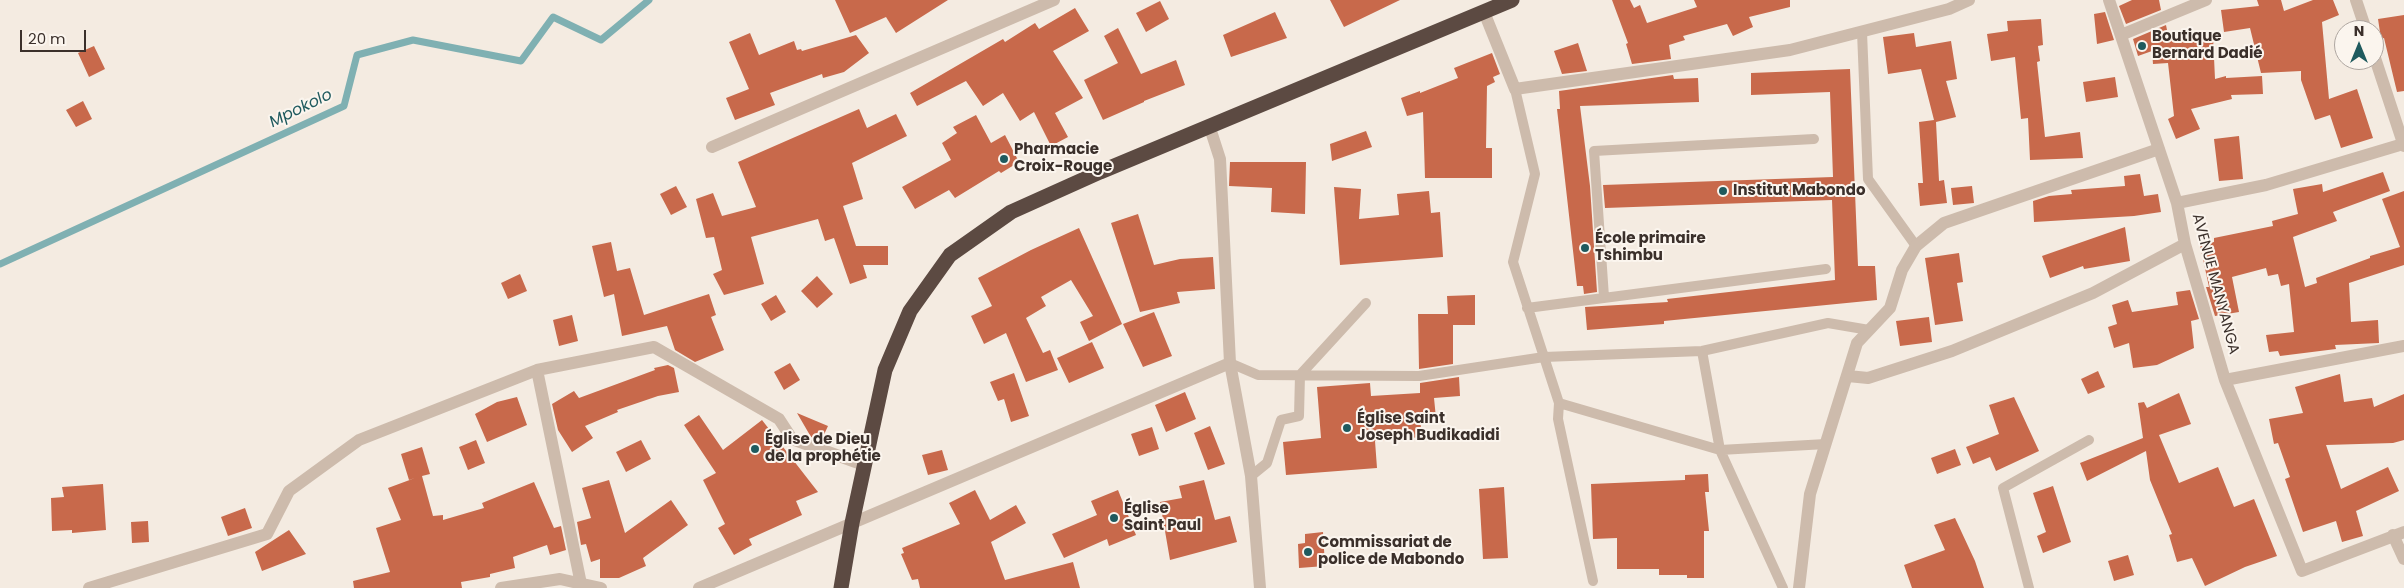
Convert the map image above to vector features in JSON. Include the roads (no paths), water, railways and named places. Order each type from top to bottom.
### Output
[{"type":"highway","points":[[841,588],[852,523],[885,370],[910,311],[950,255],[1011,212],[1100,172],[1210,128],[1512,0]]},
{"type":"street","points":[[712,147],[1054,0]]},
{"type":"street","points":[[1484,12],[1515,89],[1790,50],[1949,9],[1969,0]]},
{"type":"street","name":"AVENUE MANYANGA","points":[[2109,0],[2177,204],[2186,244],[2225,380],[2302,572],[2398,533]]},
{"type":"street","points":[[2121,35],[2206,0]]},
{"type":"street","points":[[2356,0],[2363,20]]},
{"type":"street","points":[[2177,204],[2266,185],[2404,145],[2379,70]]},
{"type":"street","points":[[1210,128],[1220,159],[1230,362],[1251,476],[1260,588]]},
{"type":"street","points":[[1800,588],[1810,494],[1857,343],[1890,308],[1902,270],[1916,246],[1944,223],[2158,149]]},
{"type":"street","points":[[1848,376],[1868,378],[1952,350],[2093,293],[2186,244]]},
{"type":"street","points":[[2225,380],[2404,346]]},
{"type":"street","points":[[89,588],[267,534],[289,491],[359,440],[537,370],[654,347],[780,419],[792,439],[864,465]]},
{"type":"street","points":[[699,588],[1230,362]]},
{"type":"street","points":[[537,370],[581,584]]},
{"type":"street","points":[[2398,533],[2404,559]]},
{"type":"street","points":[[501,588],[560,580],[601,588]]},
{"type":"lane","points":[[1862,32],[1868,179],[1916,246]]},
{"type":"lane","points":[[1515,89],[1536,174],[1512,262],[1559,403],[1558,419],[1593,581]]},
{"type":"lane","points":[[1604,297],[1594,151],[1814,139]]},
{"type":"lane","points":[[1528,308],[1826,269]]},
{"type":"lane","points":[[1251,476],[1267,463],[1281,420],[1300,416],[1300,375],[1366,303]]},
{"type":"lane","points":[[1230,362],[1258,374],[1418,376],[1544,357],[1702,351],[1828,323],[1869,330]]},
{"type":"lane","points":[[1702,351],[1720,450],[1783,588]]},
{"type":"lane","points":[[1559,403],[1720,450],[1826,444]]},
{"type":"lane","points":[[2029,588],[2003,488],[2089,440]]},
{"type":"waterway","name":"Mpokolo","points":[[0,264],[344,106],[357,55],[413,40],[521,61],[553,17],[601,40],[649,0]]},
{"type":"place","name":"Boutique Bernard Dadié","points":[[2142,46]]},
{"type":"place","name":"Pharmacie Croix-Rouge","points":[[1004,159]]},
{"type":"place","name":"Institut Mabondo","points":[[1723,191]]},
{"type":"place","name":"École primaire Tshimbu","points":[[1585,248]]},
{"type":"place","name":"Église Saint Joseph Budikadidi","points":[[1347,428]]},
{"type":"place","name":"Église de Dieu de la prophétie","points":[[755,449]]},
{"type":"place","name":"Église Saint Paul","points":[[1114,518]]},
{"type":"place","name":"Commissariat de police de Mabondo","points":[[1308,552]]}]
